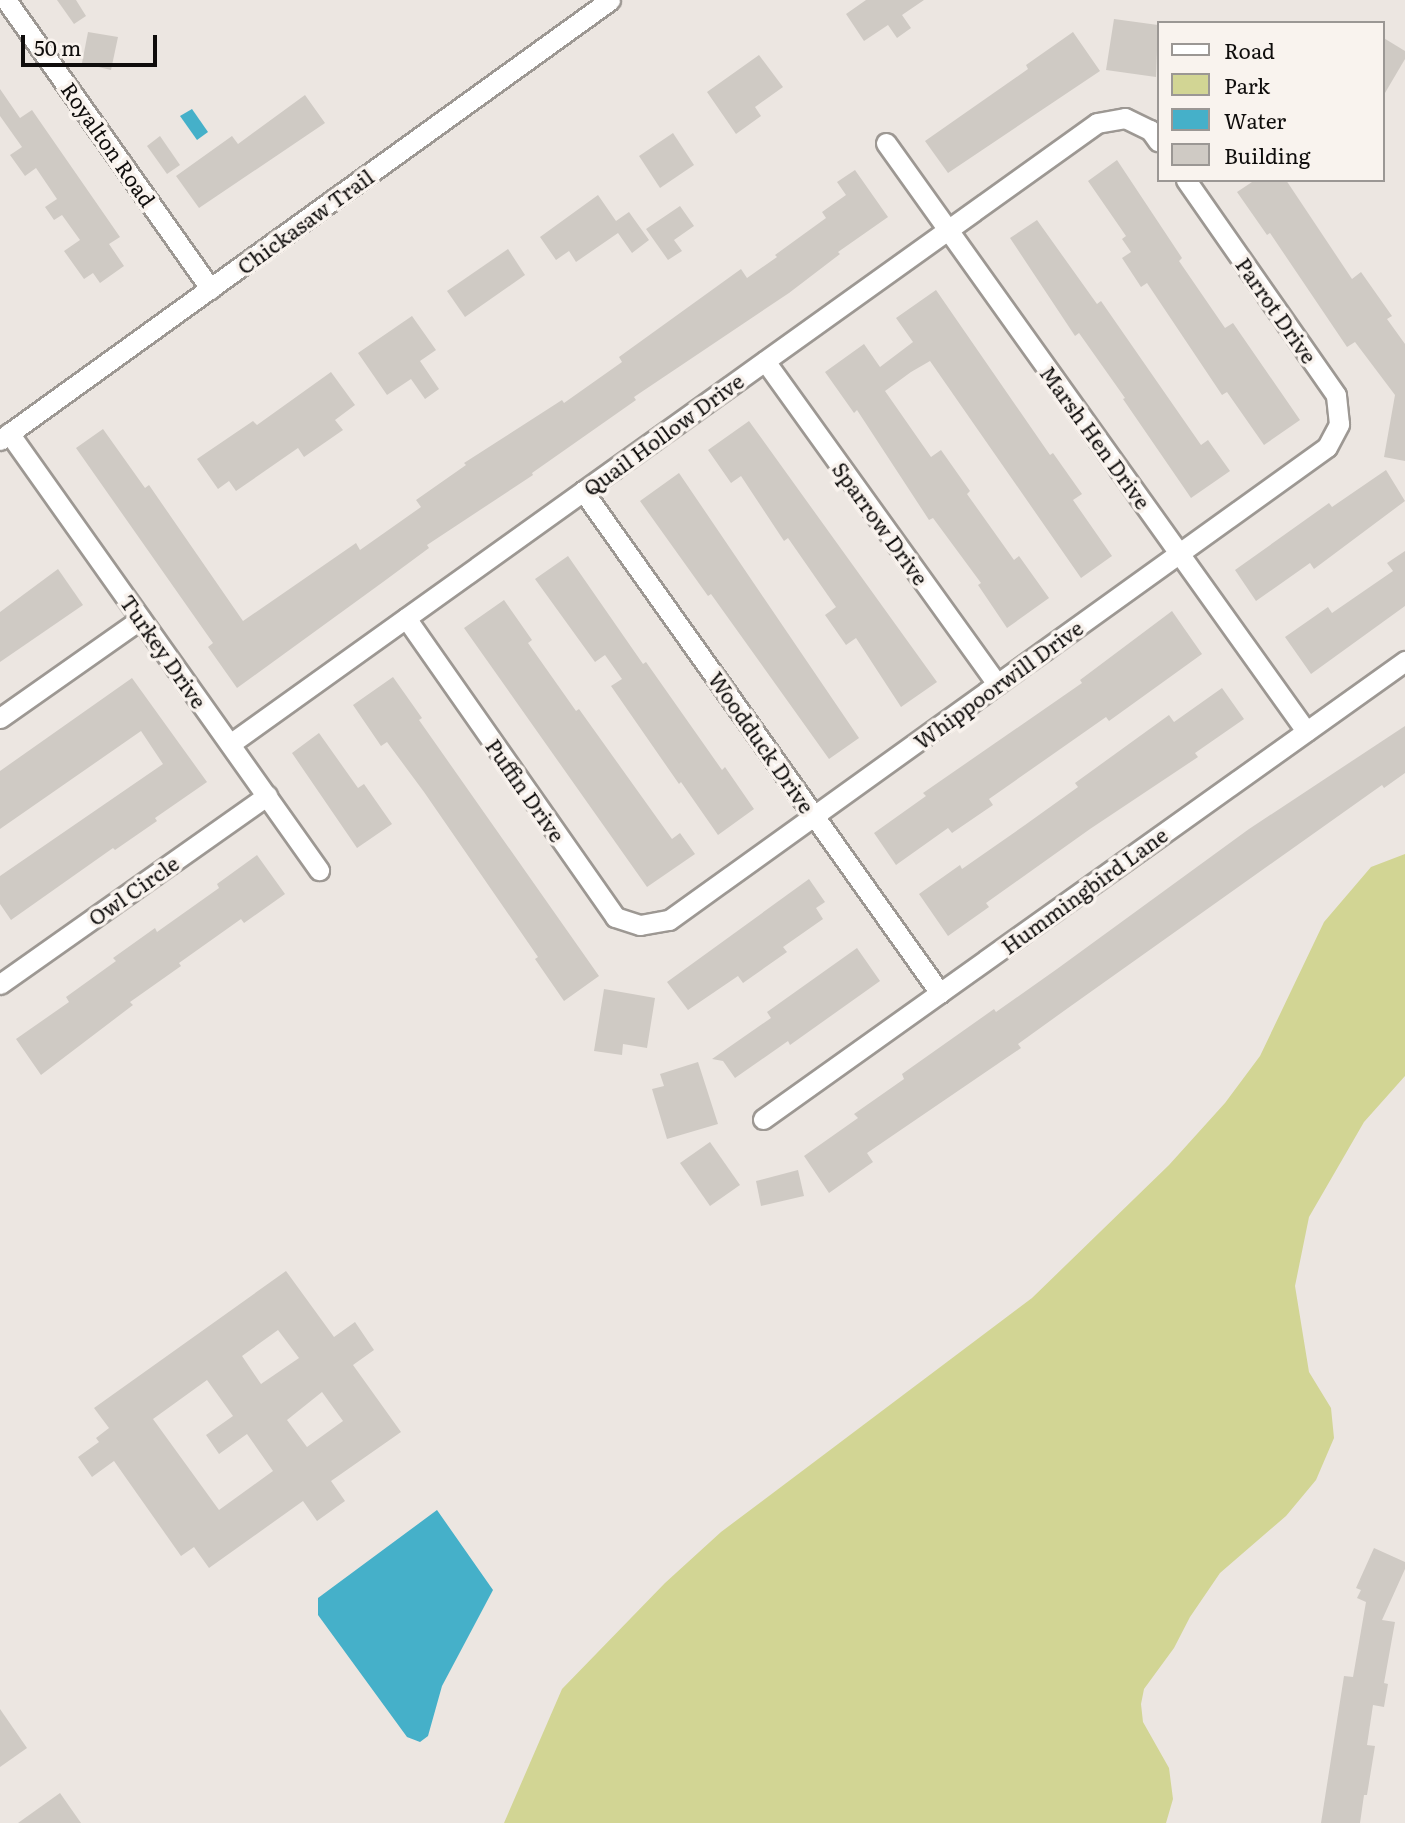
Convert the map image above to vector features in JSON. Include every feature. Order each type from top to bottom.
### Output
[{"type":"street","name":"Royalton Road","points":[[6,0],[211,289]]},
{"type":"street","name":"Chickasaw Trail","points":[[5,436],[610,0]]},
{"type":"street","name":"Quail Hollow Drive","points":[[230,744],[1097,123],[1125,118],[1150,130],[1156,138]]},
{"type":"street","name":"Marsh Hen Drive","points":[[886,143],[1306,731]]},
{"type":"street","name":"Parrot Drive","points":[[1187,182],[1336,396],[1339,424],[1327,447]]},
{"type":"street","name":"Sparrow Drive","points":[[765,361],[997,684]]},
{"type":"street","name":"Turkey Drive","points":[[5,436],[141,619],[319,870]]},
{"type":"street","name":"Whippoorwill Drive","points":[[669,920],[1327,447]]},
{"type":"street","name":"Woodduck Drive","points":[[583,491],[940,993]]},
{"type":"street","name":"Puffin Drive","points":[[406,618],[615,917],[639,925],[669,920]]},
{"type":"street","points":[[0,718],[141,619]]},
{"type":"street","name":"Hummingbird Lane","points":[[763,1119],[1405,661]]},
{"type":"street","name":"Owl Circle","points":[[0,984],[267,796]]},
{"type":"green space","points":[[1405,854],[1405,1076],[1364,1122],[1309,1217],[1295,1286],[1309,1372],[1331,1408],[1334,1438],[1316,1480],[1286,1516],[1220,1573],[1190,1617],[1174,1648],[1144,1689],[1141,1704],[1143,1722],[1169,1768],[1173,1799],[1166,1823],[504,1823],[562,1689],[665,1583],[721,1532],[1032,1298],[1169,1165],[1225,1103],[1260,1056],[1324,922],[1371,867]]},
{"type":"water","points":[[192,109],[208,132],[197,140],[180,116]]},
{"type":"water","points":[[437,1510],[493,1590],[442,1686],[428,1736],[420,1742],[407,1737],[318,1615],[318,1598]]},
{"type":"building","points":[[57,0],[76,0],[86,16],[74,24]]},
{"type":"building","points":[[866,0],[924,0],[902,15],[911,28],[897,38],[888,25],[864,41],[846,14]]},
{"type":"building","points":[[1114,19],[1156,25],[1156,77],[1106,70]]},
{"type":"building","points":[[88,32],[118,37],[111,70],[82,63]]},
{"type":"building","points":[[1073,32],[1100,71],[948,173],[925,141],[1028,69],[1026,65]]},
{"type":"building","points":[[1384,38],[1405,51],[1405,59],[1384,95]]},
{"type":"building","points":[[759,55],[783,87],[755,107],[761,116],[736,134],[707,92]]},
{"type":"building","points":[[0,89],[20,118],[32,110],[120,237],[109,244],[124,266],[100,283],[93,273],[84,279],[64,251],[80,240],[62,215],[54,220],[45,207],[57,199],[36,168],[25,176],[10,155],[22,147],[0,116]]},
{"type":"building","points":[[305,95],[325,123],[199,208],[176,176],[232,136],[238,144]]},
{"type":"building","points":[[673,133],[694,165],[660,188],[639,156]]},
{"type":"building","points":[[160,136],[180,165],[167,174],[147,146]]},
{"type":"building","points":[[1117,160],[1182,258],[1179,261],[1225,328],[1233,323],[1300,420],[1264,445],[1227,392],[1222,395],[1147,283],[1141,287],[1122,258],[1131,252],[1122,239],[1126,236],[1088,181]]},
{"type":"building","points":[[855,170],[888,217],[838,252],[840,254],[789,293],[634,397],[636,400],[532,473],[533,475],[427,545],[429,548],[237,688],[208,647],[213,643],[76,448],[103,429],[145,488],[149,485],[243,621],[356,543],[360,550],[421,507],[416,500],[466,465],[464,463],[562,400],[564,403],[622,362],[619,357],[741,269],[747,278],[777,257],[775,255],[826,218],[822,212],[846,195],[837,182]]},
{"type":"building","points":[[1252,182],[1287,182],[1352,279],[1361,272],[1392,316],[1387,319],[1405,344],[1405,461],[1384,457],[1395,395],[1355,342],[1347,347],[1270,233],[1267,235],[1237,192]]},
{"type":"building","points":[[598,195],[616,221],[629,212],[649,240],[632,253],[618,233],[576,262],[569,251],[556,260],[540,237]]},
{"type":"building","points":[[680,206],[694,226],[674,240],[682,251],[668,260],[646,229]]},
{"type":"building","points":[[1037,220],[1097,304],[1101,301],[1201,445],[1208,440],[1230,471],[1191,498],[1123,399],[1125,398],[1079,333],[1075,336],[1010,238]]},
{"type":"building","points":[[508,249],[525,275],[465,317],[447,291]]},
{"type":"building","points":[[936,290],[1050,455],[1053,453],[1082,494],[1073,500],[1112,556],[1081,578],[930,361],[911,372],[885,391],[931,457],[941,450],[970,491],[967,494],[1014,560],[1019,556],[1049,598],[1007,628],[978,585],[981,583],[933,518],[929,520],[857,410],[854,413],[825,372],[864,344],[880,367],[913,342],[896,318]]},
{"type":"building","points":[[412,316],[436,350],[420,361],[439,389],[425,399],[411,379],[387,395],[358,353]]},
{"type":"building","points":[[331,372],[355,405],[335,420],[343,430],[304,457],[298,448],[236,491],[229,481],[218,489],[197,459],[253,421],[257,425]]},
{"type":"building","points":[[749,421],[937,682],[901,707],[856,638],[846,645],[825,615],[836,607],[788,538],[784,541],[741,476],[731,483],[708,450]]},
{"type":"building","points":[[1386,470],[1405,501],[1314,569],[1310,563],[1256,601],[1235,570],[1329,503],[1332,507]]},
{"type":"building","points":[[679,473],[859,738],[829,759],[711,594],[708,596],[640,501]]},
{"type":"building","points":[[1405,551],[1405,606],[1311,674],[1285,637],[1328,607],[1332,613],[1393,571],[1387,563]]},
{"type":"building","points":[[568,556],[643,664],[646,662],[722,770],[725,767],[754,809],[718,835],[611,686],[622,679],[605,655],[595,662],[535,579]]},
{"type":"building","points":[[58,569],[83,605],[0,662],[0,612]]},
{"type":"building","points":[[504,600],[532,640],[528,643],[672,839],[680,833],[695,854],[647,887],[464,628]]},
{"type":"building","points":[[1172,611],[1202,654],[1109,721],[1106,717],[989,799],[993,805],[952,833],[948,828],[896,865],[874,833],[926,796],[923,793],[1082,683],[1080,680]]},
{"type":"building","points":[[393,677],[422,718],[419,720],[599,976],[564,1001],[535,959],[538,957],[424,792],[387,742],[381,746],[353,705]]},
{"type":"building","points":[[132,678],[207,782],[155,818],[157,821],[115,850],[113,848],[11,920],[0,904],[0,876],[163,764],[141,731],[0,829],[0,771]]},
{"type":"building","points":[[1222,688],[1244,719],[1195,753],[1198,757],[986,903],[989,907],[948,936],[919,894],[960,865],[962,869],[1025,825],[1078,787],[1075,783],[1169,715],[1174,722]]},
{"type":"building","points":[[1405,726],[1405,773],[1384,788],[1382,785],[1018,1044],[1021,1048],[867,1153],[873,1162],[829,1193],[804,1156],[858,1118],[854,1114],[904,1079],[902,1074],[994,1009],[996,1012],[1057,969],[1249,829]]},
{"type":"building","points":[[319,733],[358,788],[364,784],[392,824],[357,848],[292,753]]},
{"type":"building","points":[[257,855],[285,894],[244,923],[241,919],[179,963],[181,966],[130,1002],[133,1005],[41,1075],[16,1039],[69,1002],[66,997],[116,961],[113,958],[155,928],[157,932],[219,888],[217,884]]},
{"type":"building","points":[[809,879],[825,902],[816,908],[823,919],[783,947],[787,952],[743,983],[738,976],[688,1010],[667,982]]},
{"type":"building","points":[[857,948],[880,981],[790,1045],[788,1041],[735,1078],[723,1061],[712,1059],[771,1018],[767,1012]]},
{"type":"building","points":[[604,989],[655,998],[647,1048],[623,1044],[622,1055],[594,1051]]},
{"type":"building","points":[[698,1062],[718,1124],[667,1139],[652,1089],[664,1086],[660,1074]]},
{"type":"building","points":[[710,1142],[740,1185],[710,1206],[680,1163]]},
{"type":"building","points":[[798,1170],[804,1196],[761,1206],[756,1181]]},
{"type":"building","points":[[286,1271],[334,1337],[355,1322],[374,1350],[353,1365],[401,1432],[331,1481],[345,1501],[317,1521],[303,1501],[209,1568],[194,1547],[181,1556],[114,1461],[92,1477],[78,1457],[99,1442],[96,1438],[109,1428],[94,1408]],"holes":[[[278,1330],[299,1358],[261,1384],[242,1356]],[[207,1380],[233,1416],[206,1435],[219,1454],[247,1434],[273,1471],[219,1510],[153,1419]],[[322,1392],[343,1421],[307,1447],[287,1420]]]},
{"type":"building","points":[[1374,1548],[1405,1562],[1405,1569],[1382,1620],[1395,1622],[1384,1683],[1388,1684],[1384,1707],[1373,1705],[1367,1745],[1375,1746],[1360,1823],[1321,1823],[1344,1676],[1353,1677],[1366,1602],[1357,1598],[1361,1590],[1356,1588]]},
{"type":"building","points":[[0,1709],[27,1748],[0,1767]]},
{"type":"building","points":[[60,1793],[81,1823],[18,1823]]}]
